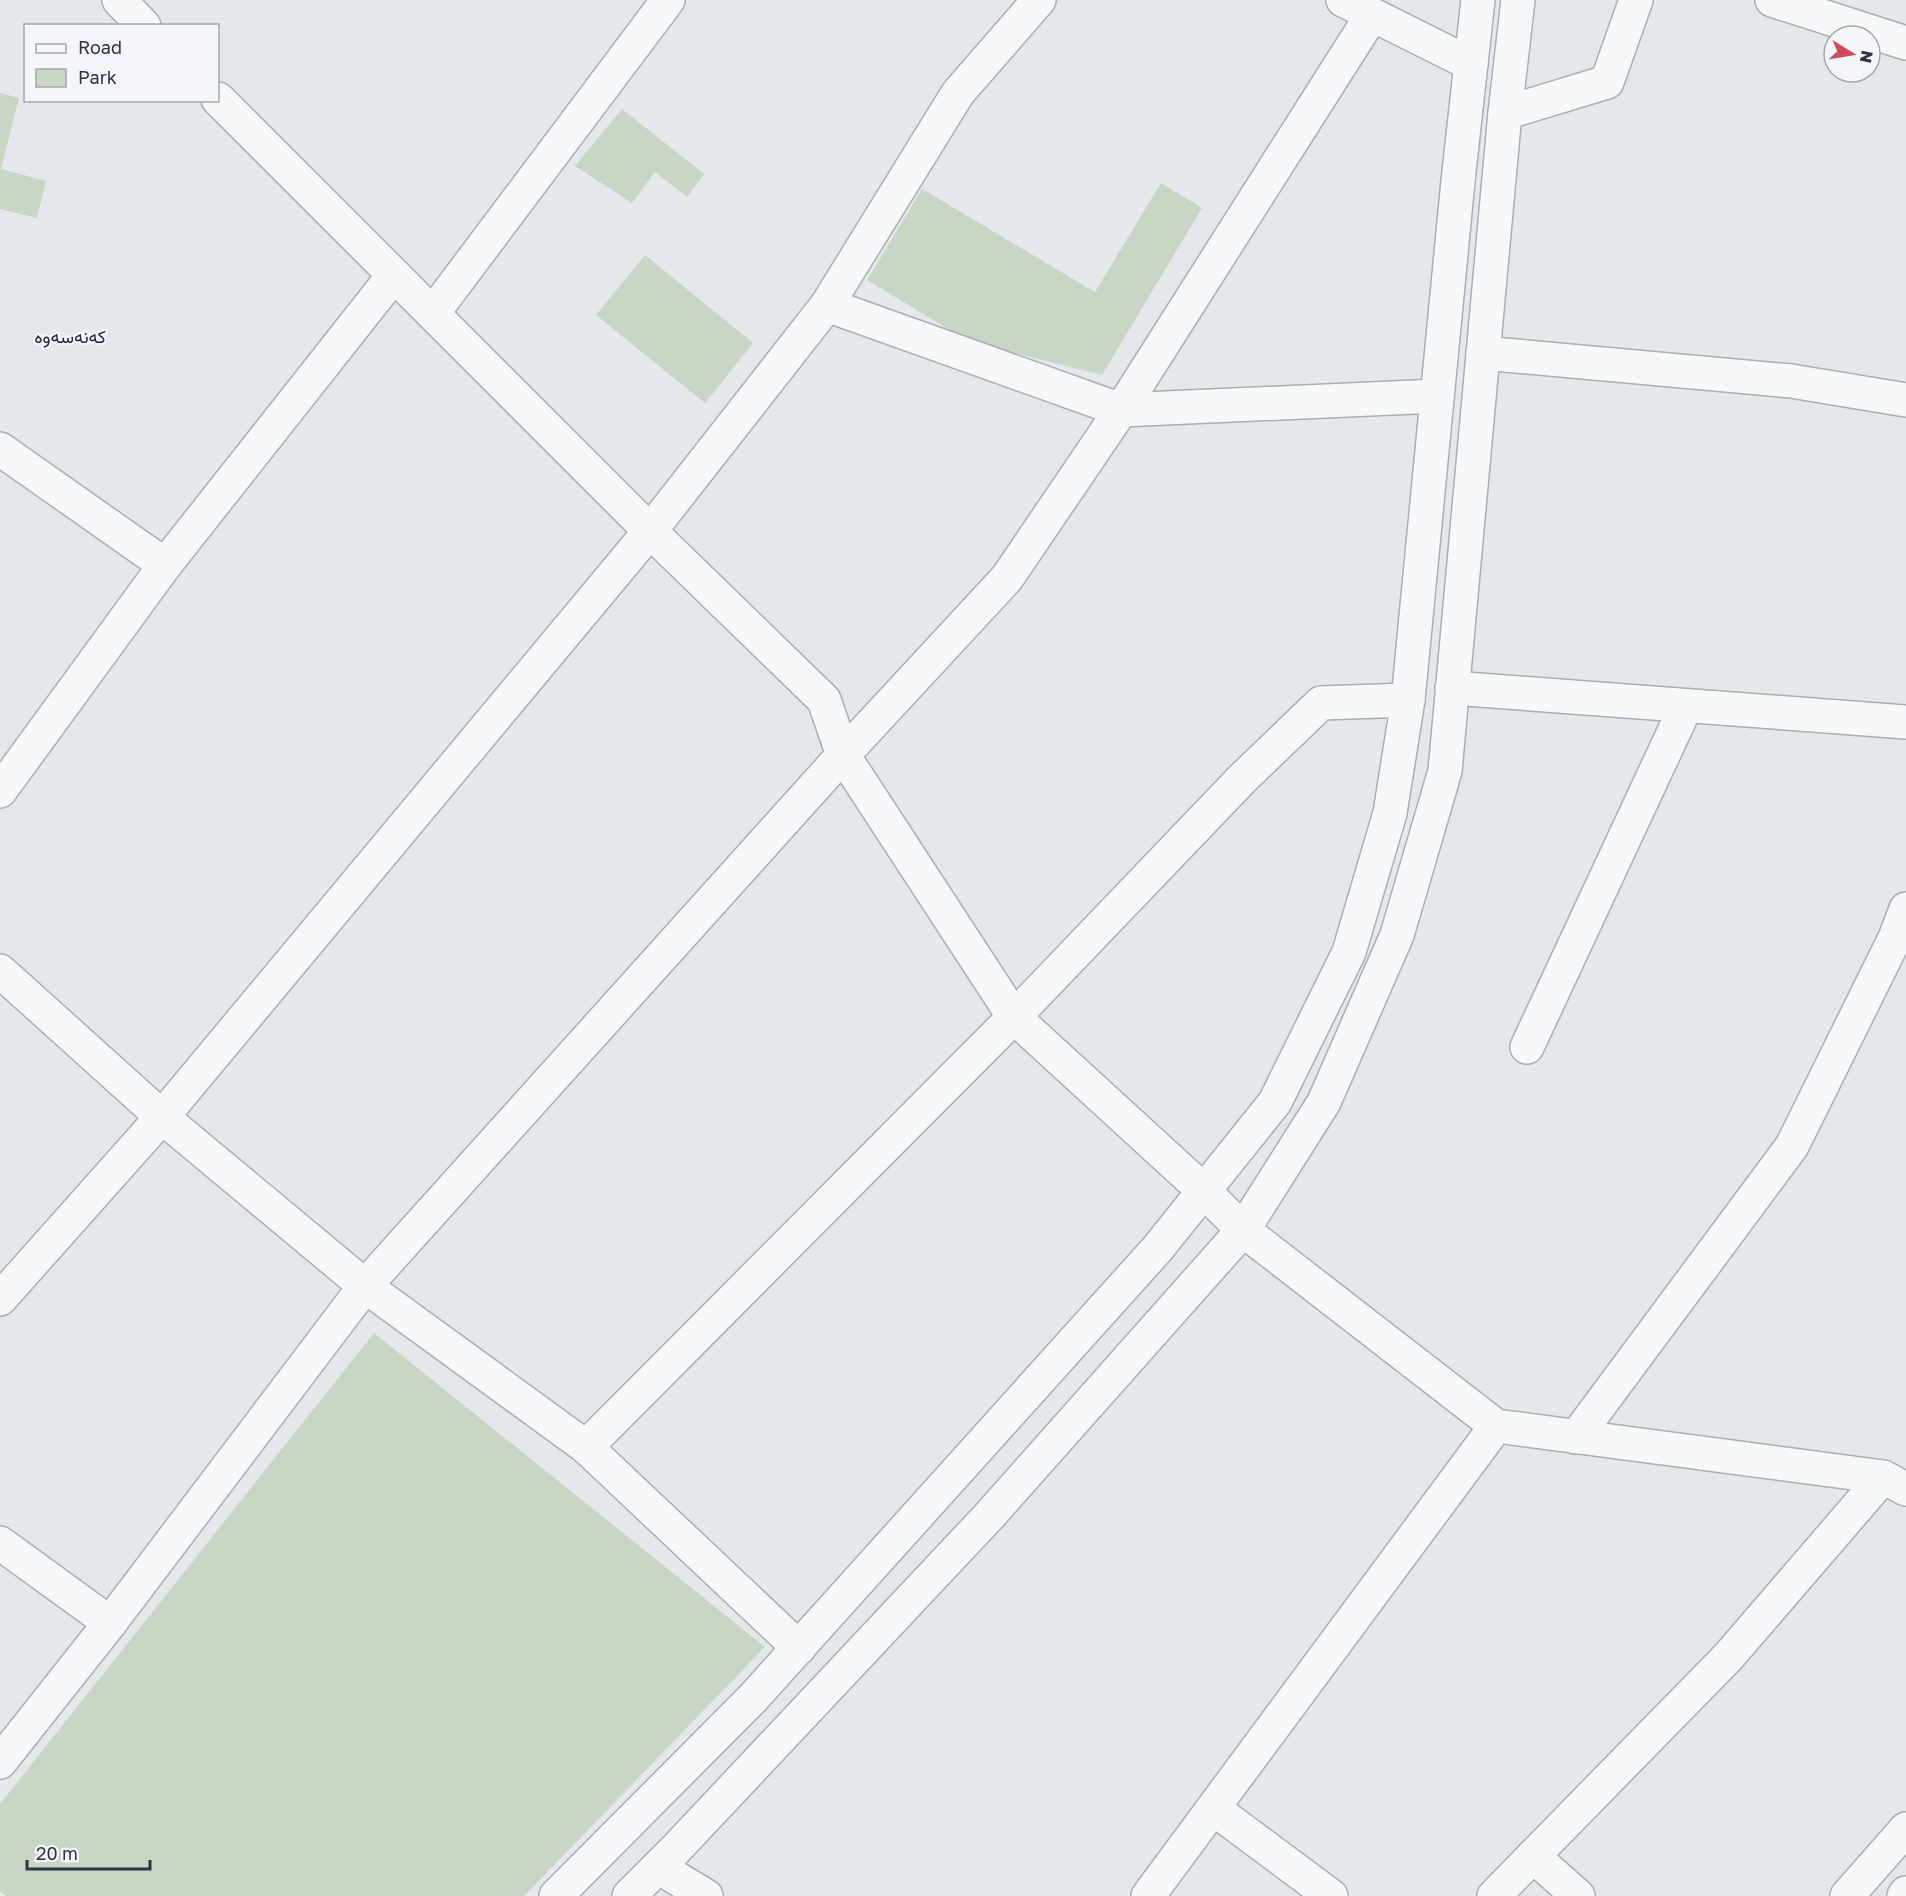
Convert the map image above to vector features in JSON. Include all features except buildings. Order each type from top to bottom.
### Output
[{"type":"street","points":[[119,0],[144,24]]},
{"type":"street","points":[[147,24],[156,0]]},
{"type":"street","points":[[433,313],[668,0]]},
{"type":"street","points":[[0,1299],[162,1117],[650,531],[827,305],[958,93],[1039,0]]},
{"type":"street","points":[[1343,0],[1471,64]]},
{"type":"street","points":[[556,1896],[753,1698],[1158,1248],[1275,1102],[1349,952],[1390,813],[1408,700],[1478,0]]},
{"type":"street","points":[[629,1896],[990,1515],[1243,1230],[1324,1101],[1397,935],[1444,771],[1505,113],[1518,0]]},
{"type":"street","points":[[1505,113],[1607,82],[1636,0]]},
{"type":"street","points":[[1772,0],[1906,43]]},
{"type":"street","points":[[0,1761],[110,1623],[365,1286],[843,755],[1007,578],[1121,410],[1372,15]]},
{"type":"street","points":[[219,100],[650,531],[824,700],[843,755],[1014,1017],[1204,1191],[1243,1230],[1496,1426],[1894,1483]]},
{"type":"street","points":[[0,790],[165,565],[394,275]]},
{"type":"street","points":[[827,305],[1121,410],[1437,396]]},
{"type":"street","points":[[1483,353],[1791,381],[1906,400]]},
{"type":"street","points":[[0,448],[165,565]]},
{"type":"street","points":[[1452,688],[1906,722]]},
{"type":"street","points":[[586,1447],[1014,1017],[1242,779],[1321,703],[1408,700]]},
{"type":"street","points":[[1527,1047],[1686,706]]},
{"type":"street","points":[[1576,1437],[1792,1146],[1895,938],[1906,909]]},
{"type":"street","points":[[0,970],[162,1117],[365,1286],[586,1447],[799,1648]]},
{"type":"street","points":[[1148,1896],[1496,1426]]},
{"type":"street","points":[[1494,1896],[1729,1656],[1894,1483]]},
{"type":"street","points":[[0,1543],[110,1623]]},
{"type":"street","points":[[1214,1809],[1331,1896]]},
{"type":"street","points":[[1847,1896],[1906,1828]]},
{"type":"street","points":[[1533,1856],[1578,1896]]},
{"type":"street","points":[[658,1867],[706,1896]]},
{"type":"green space","points":[[0,93],[19,98],[1,169],[46,181],[37,218],[0,209]]},
{"type":"green space","points":[[622,109],[704,174],[687,197],[655,172],[632,203],[575,166]]},
{"type":"green space","points":[[1161,183],[1202,208],[1102,375],[968,341],[867,280],[922,189],[1095,292]]},
{"type":"green space","points":[[645,255],[753,343],[705,403],[596,315]]},
{"type":"green space","points":[[374,1333],[765,1647],[524,1896],[6,1896],[0,1892],[0,1804]]},
{"type":"district","name":"کەنەسەوە","points":[[70,337]]}]
